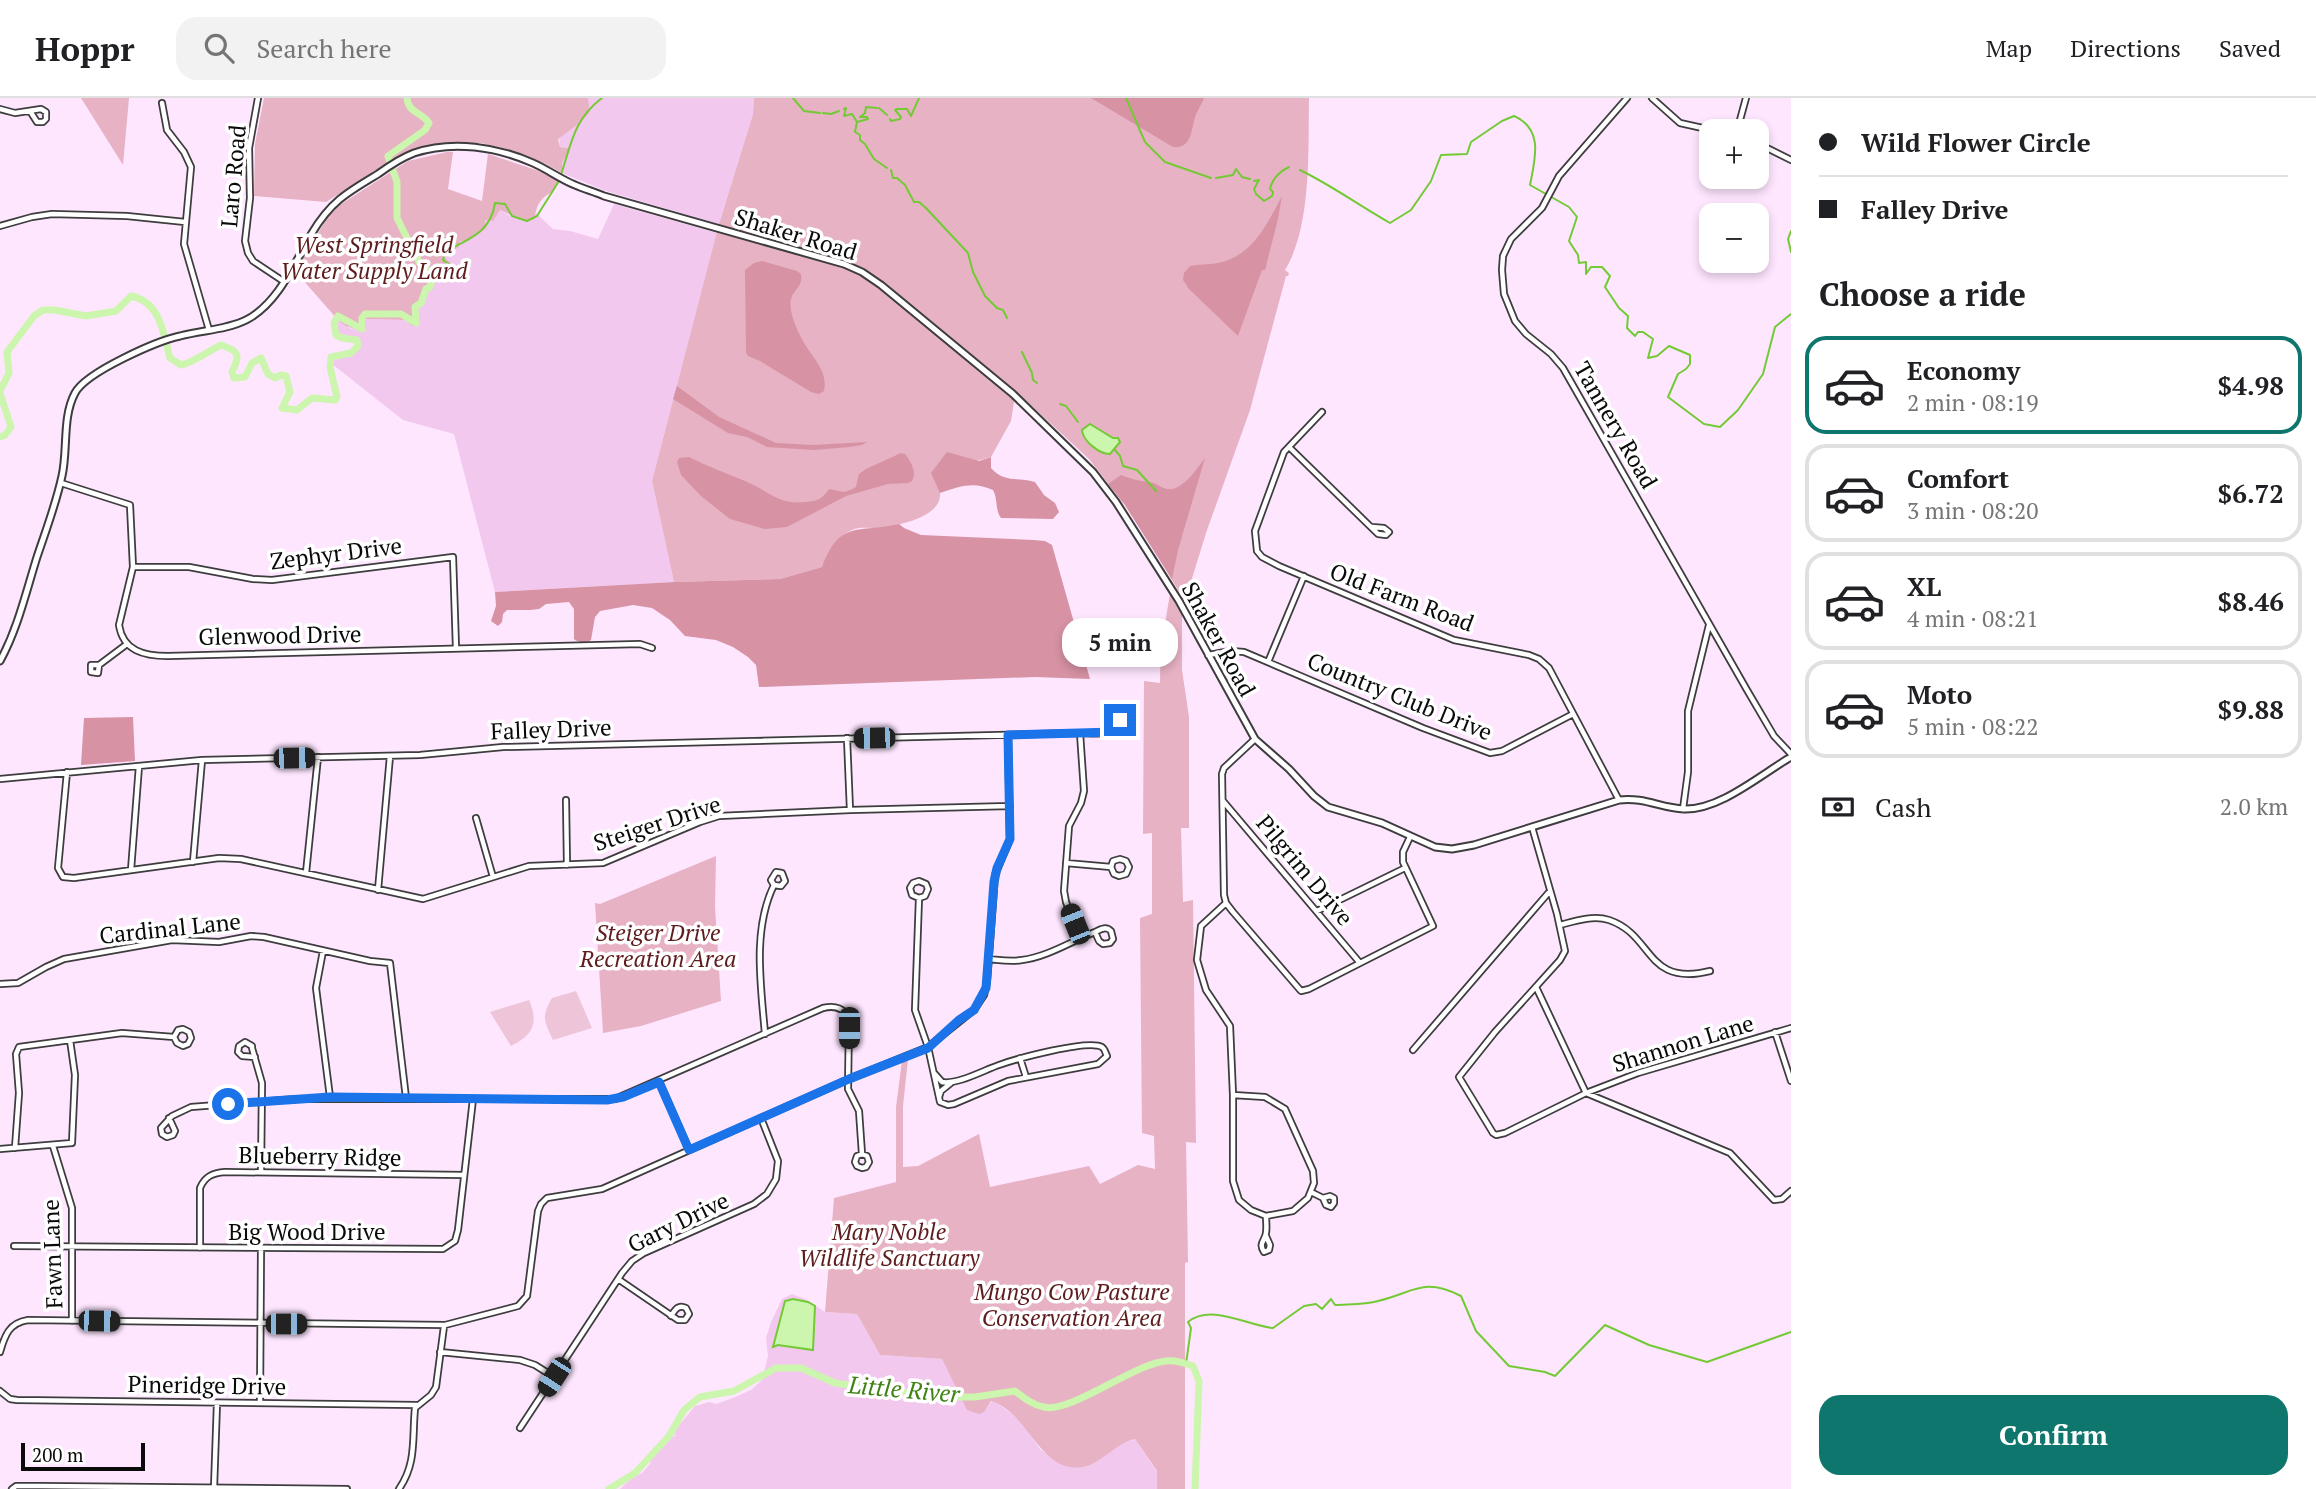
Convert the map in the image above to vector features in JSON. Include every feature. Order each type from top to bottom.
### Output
[{"type":"street","name":"Laro Road","points":[[258,98],[249,148],[250,198],[245,241],[253,261],[283,281]]},
{"type":"street","name":"Tannery Road","points":[[1627,98],[1563,172],[1540,211],[1506,246],[1502,271],[1505,299],[1523,331],[1551,354],[1563,368],[1773,733],[1791,755]]},
{"type":"street","points":[[1653,98],[1680,122],[1699,127]]},
{"type":"street","points":[[1740,119],[1746,98]]},
{"type":"street","points":[[162,103],[167,130],[184,152],[191,167],[185,251],[209,330]]},
{"type":"street","points":[[0,109],[15,113],[30,110]]},
{"type":"street","name":"Shaker Road","points":[[0,661],[15,629],[61,482],[69,413],[77,389],[94,374],[163,341],[235,324],[254,316],[269,303],[330,206],[392,164],[424,150],[473,146],[529,161],[560,178],[604,196],[844,264],[881,285],[1013,394],[1093,472],[1116,502],[1171,588],[1255,739],[1289,769],[1321,803],[1336,810],[1382,823],[1435,847],[1452,849],[1474,845],[1619,800],[1639,799],[1683,809],[1710,805],[1791,755]]},
{"type":"street","points":[[1769,149],[1791,160]]},
{"type":"street","points":[[0,226],[51,214],[118,215],[185,222]]},
{"type":"street","name":"Old Farm Road","points":[[1322,412],[1289,447],[1280,462],[1254,540],[1257,551],[1262,557],[1304,576],[1454,640],[1539,659],[1549,668],[1619,800]]},
{"type":"street","points":[[1289,447],[1372,527]]},
{"type":"street","points":[[61,482],[130,505],[133,567],[119,617],[121,634],[127,644],[99,665]]},
{"type":"street","name":"Zephyr Drive","points":[[133,567],[189,567],[272,580],[453,557],[456,648]]},
{"type":"street","points":[[1268,663],[1304,576]]},
{"type":"street","points":[[1683,809],[1688,772],[1688,711],[1710,625]]},
{"type":"street","name":"Glenwood Drive","points":[[127,644],[145,654],[159,656],[640,644],[652,648]]},
{"type":"street","name":"Country Club Drive","points":[[1208,655],[1237,651],[1490,753],[1509,748],[1573,714]]},
{"type":"street","name":"Falley Drive","points":[[0,779],[202,760],[390,756],[503,747],[1105,732]]},
{"type":"street","points":[[1080,733],[1084,791],[1069,826],[1064,891],[1080,938]]},
{"type":"street","points":[[0,1352],[11,1326],[28,1320],[445,1325],[513,1307],[525,1301],[538,1211],[544,1200],[596,1191],[849,1079],[928,1048],[979,1004],[986,988],[994,882],[1010,839],[1008,735]]},
{"type":"street","points":[[847,738],[850,810]]},
{"type":"street","points":[[1255,739],[1223,771],[1224,895],[1226,903],[1301,991],[1433,926],[1402,857],[1410,837]]},
{"type":"street","points":[[378,890],[390,756]]},
{"type":"street","points":[[306,873],[317,757]]},
{"type":"street","points":[[193,862],[202,760]]},
{"type":"street","points":[[131,870],[139,766]]},
{"type":"street","name":"Steiger Drive","points":[[67,772],[58,871],[63,877],[74,878],[219,858],[241,859],[423,899],[529,866],[603,863],[719,816],[1010,806]]},
{"type":"street","points":[[566,800],[567,865]]},
{"type":"street","name":"Pilgrim Drive","points":[[1222,800],[1360,963]]},
{"type":"street","points":[[475,818],[493,877]]},
{"type":"street","points":[[1532,827],[1565,951],[1536,987],[1586,1093],[1730,1153],[1774,1200],[1782,1199],[1791,1191]]},
{"type":"street","points":[[1120,859],[1127,862],[1129,869],[1126,874],[1119,876],[1114,874],[1111,867],[1113,861],[1120,859]]},
{"type":"street","points":[[1066,863],[1111,867]]},
{"type":"street","points":[[1317,911],[1405,868]]},
{"type":"street","points":[[918,881],[924,883],[928,889],[925,895],[919,898],[912,895],[910,890],[912,883],[918,881]]},
{"type":"street","points":[[765,1034],[760,968],[761,937],[766,905],[774,885]]},
{"type":"street","points":[[1413,1050],[1550,890]]},
{"type":"street","points":[[919,898],[915,1001],[938,1098],[943,1104],[954,1104],[1008,1081],[1098,1064],[1107,1056],[1101,1046],[1041,1053],[952,1083],[941,1091],[938,1098]]},
{"type":"street","points":[[1226,903],[1201,926],[1198,960],[1199,974],[1206,989],[1230,1026],[1235,1190],[1244,1205],[1266,1216],[1293,1211],[1303,1204],[1314,1183],[1312,1171],[1285,1109],[1265,1097],[1233,1095]]},
{"type":"street","points":[[1560,925],[1581,920],[1609,920],[1626,929],[1653,959],[1671,972],[1682,974],[1710,971]]},
{"type":"street","points":[[989,959],[1023,960],[1095,932]]},
{"type":"street","name":"Cardinal Lane","points":[[0,984],[18,983],[64,959],[172,940],[219,942],[251,936],[390,963],[406,1098]]},
{"type":"street","points":[[323,951],[316,988],[330,1097]]},
{"type":"street","name":"Shannon Lane","points":[[1536,987],[1459,1077],[1488,1127],[1496,1135],[1586,1093],[1638,1073],[1791,1028]]},
{"type":"street","points":[[169,1118],[191,1107],[330,1097],[615,1100],[824,1008],[839,1008],[849,1020],[849,1092],[860,1115],[862,1154]]},
{"type":"street","points":[[1775,1032],[1791,1081]]},
{"type":"street","points":[[15,1148],[19,1093],[16,1054],[19,1047],[128,1033],[174,1037]]},
{"type":"street","points":[[0,1149],[72,1143],[75,1075],[70,1040]]},
{"type":"street","points":[[255,1057],[262,1083],[263,1101],[261,1172]]},
{"type":"street","points":[[1020,1059],[1026,1077]]},
{"type":"street","points":[[934,1073],[942,1082],[952,1083]]},
{"type":"street","points":[[659,1082],[689,1150]]},
{"type":"street","name":"Big Wood Drive","points":[[14,1246],[443,1249],[454,1241],[458,1230],[472,1099]]},
{"type":"street","name":"Gary Drive","points":[[520,1428],[626,1267],[644,1253],[758,1202],[767,1194],[776,1179],[778,1161],[761,1118]]},
{"type":"street","name":"Fawn Lane","points":[[53,1146],[72,1208],[72,1321]]},
{"type":"street","name":"Blueberry Ridge","points":[[200,1248],[200,1193],[204,1180],[219,1172],[464,1175]]},
{"type":"street","points":[[1311,1192],[1323,1198]]},
{"type":"street","points":[[1266,1216],[1266,1236]]},
{"type":"street","points":[[260,1403],[261,1248]]},
{"type":"street","points":[[618,1279],[671,1316]]},
{"type":"street","points":[[398,1489],[412,1462],[417,1405],[434,1391],[438,1381],[442,1330],[445,1325]]},
{"type":"street","points":[[440,1352],[520,1360],[535,1365],[554,1377]]},
{"type":"street","name":"Pineridge Drive","points":[[0,1391],[10,1399],[17,1400],[417,1405]]},
{"type":"street","points":[[214,1488],[217,1403]]},
{"type":"street","points":[[12,1489],[347,1489]]},
{"type":"shaded area","points":[[588,98],[754,98],[753,114],[719,224],[606,191],[562,173],[562,162],[568,148],[560,147],[559,137],[581,122],[590,112]]},
{"type":"shaded area","points":[[1091,98],[1204,98],[1188,141],[1180,147],[1173,147]]},
{"type":"shaded area","points":[[1282,196],[1265,270],[1262,270],[1238,336],[1189,289],[1183,280],[1184,273],[1190,266],[1218,263],[1241,254],[1258,237]]},
{"type":"shaded area","points":[[614,204],[717,233],[652,481],[674,582],[495,592],[454,434],[403,420],[332,364],[334,358],[350,355],[361,343],[358,339],[340,337],[336,333],[336,321],[342,321],[349,328],[363,332],[366,328],[364,319],[406,320],[412,326],[417,326],[419,323],[416,309],[422,305],[433,275],[444,274],[445,253],[452,251],[459,241],[469,241],[486,229],[485,220],[495,217],[500,210],[510,216],[534,219],[536,213],[553,229],[598,239]]},
{"type":"shaded area","points":[[762,261],[801,274],[800,284],[790,306],[800,335],[824,378],[824,391],[819,394],[748,356],[746,352],[745,270]]},
{"type":"shaded area","points":[[677,386],[719,417],[776,443],[812,445],[867,442],[850,447],[814,450],[767,447],[747,437],[728,433],[673,399]]},
{"type":"shaded area","points":[[1090,424],[1113,438],[1118,438],[1120,442],[1110,454],[1097,449],[1085,438],[1082,430]]},
{"type":"shaded area","points":[[947,452],[979,461],[991,457],[991,468],[996,473],[1006,478],[1035,482],[1044,495],[1055,503],[1059,512],[1053,519],[1001,518],[993,490],[967,486],[940,493],[931,473]]},
{"type":"shaded area","points":[[901,453],[905,454],[913,467],[912,481],[888,484],[846,496],[787,527],[765,529],[730,519],[701,496],[681,475],[677,462],[679,458],[689,457],[781,499],[806,502],[819,499],[829,489],[842,492],[856,487],[859,474]]},
{"type":"shaded area","points":[[1205,458],[1172,579],[1125,505],[1108,484],[1121,475],[1174,489],[1189,478]]},
{"type":"shaded area","points":[[899,524],[921,535],[1034,540],[1052,545],[1090,679],[1035,677],[759,687],[756,665],[748,657],[716,640],[685,636],[670,620],[652,608],[633,605],[600,611],[595,617],[591,640],[585,642],[574,639],[574,609],[569,602],[546,604],[539,609],[507,610],[498,626],[491,621],[496,606],[495,592],[780,579],[822,567],[835,542],[843,535],[861,529]]},
{"type":"shaded area","points":[[133,717],[135,761],[81,765],[84,718]]},
{"type":"shaded area","points":[[576,991],[592,1028],[553,1040],[545,1019],[546,1010],[552,998]]},
{"type":"shaded area","points":[[529,1000],[534,1015],[532,1028],[511,1046],[490,1012]]},
{"type":"shaded area","points":[[792,1294],[825,1312],[857,1314],[880,1355],[942,1359],[968,1410],[984,1411],[992,1401],[1000,1405],[1022,1422],[1040,1449],[1056,1462],[1086,1467],[1121,1444],[1135,1439],[1157,1472],[1157,1489],[620,1489],[642,1473],[650,1464],[651,1458],[676,1435],[675,1430],[695,1406],[709,1402],[716,1404],[733,1398],[751,1390],[762,1380],[768,1356],[766,1338],[771,1322],[782,1299]]},
{"type":"shaded area","points":[[793,1299],[815,1306],[813,1350],[778,1345],[773,1347],[785,1301]]},
{"type":"green space","points":[[81,98],[129,98],[123,165]]},
{"type":"green space","name":"West Springfield Water Supply Land","points":[[264,98],[588,98],[590,112],[558,139],[560,147],[570,150],[562,162],[562,173],[513,151],[481,143],[445,143],[406,152],[326,202],[254,196],[255,144]]},
{"type":"green space","points":[[754,98],[1309,98],[1307,187],[1300,232],[1285,270],[1289,273],[1250,410],[1185,601],[1125,505],[1089,459],[1020,395],[1014,402],[1011,421],[991,457],[931,473],[940,493],[938,502],[925,515],[892,526],[852,530],[832,546],[822,567],[780,579],[674,582],[652,481],[719,224],[753,114]]},
{"type":"green space","name":"West Springfield Water Supply Land","points":[[453,152],[448,189],[482,201],[488,154],[542,172],[559,181],[554,190],[542,199],[534,219],[524,221],[500,210],[493,221],[485,220],[486,229],[469,241],[460,241],[458,248],[445,253],[444,257],[452,264],[451,271],[449,274],[433,275],[428,294],[416,309],[419,323],[417,326],[412,326],[406,320],[365,319],[366,328],[363,332],[346,326],[295,271],[332,210],[408,161]]},
{"type":"green space","points":[[1170,594],[1182,615],[1182,670],[1189,717],[1189,828],[1181,828],[1183,902],[1193,900],[1196,1143],[1186,1142],[1188,1262],[1185,1263],[1185,1489],[1157,1489],[1157,1471],[1135,1439],[1089,1465],[1068,1467],[1045,1453],[1005,1408],[991,1401],[984,1412],[979,1414],[967,1410],[942,1359],[880,1355],[857,1314],[825,1312],[834,1198],[896,1182],[896,1107],[902,1061],[908,1059],[903,1106],[903,1167],[918,1166],[979,1134],[990,1187],[1089,1166],[1100,1184],[1138,1165],[1155,1169],[1154,1136],[1142,1133],[1140,918],[1152,914],[1152,833],[1143,834],[1144,681],[1160,683],[1161,619],[1164,629]]},
{"type":"green space","name":"Steiger Drive Recreation Area","points":[[716,856],[715,907],[721,1001],[641,1026],[603,1033],[595,903],[600,904]]},
{"type":"waterway","points":[[0,391],[9,373],[7,352],[34,316],[43,310],[86,316],[116,311],[131,296],[141,299],[155,312],[170,358],[181,365],[221,345],[237,354],[232,372],[234,378],[245,377],[252,363],[261,358],[268,374],[275,378],[286,376],[290,392],[282,408],[297,410],[312,398],[335,400],[337,397],[330,367],[331,357],[351,353],[358,346],[357,340],[336,335],[334,323],[338,316],[362,329],[362,318],[365,314],[401,314],[416,323],[415,307],[421,303],[433,276],[419,262],[397,218],[397,182],[388,156],[425,130],[429,123],[410,107],[407,98]]},
{"type":"waterway","points":[[561,175],[579,123],[602,98]]},
{"type":"waterway","points":[[793,98],[804,111],[820,113]]},
{"type":"waterway","points":[[890,119],[900,119],[895,110],[897,109],[907,109],[911,116],[919,98]]},
{"type":"waterway","points":[[1126,98],[1145,142],[1165,162],[1211,178]]},
{"type":"waterway","points":[[844,109],[846,108],[844,116],[852,114],[857,122],[868,119],[860,117],[865,113],[866,107],[877,108]]},
{"type":"waterway","points":[[879,108],[887,115]]},
{"type":"waterway","points":[[823,113],[839,111]]},
{"type":"waterway","points":[[1300,170],[1390,223],[1411,210],[1431,181],[1441,155],[1467,154],[1471,142],[1514,116],[1524,122],[1534,137],[1535,146],[1530,185],[1569,207],[1577,217],[1569,241],[1578,255],[1579,263],[1586,262],[1586,274],[1591,267],[1602,267],[1610,276],[1605,287],[1628,316],[1627,328],[1635,336],[1638,332],[1643,332],[1653,339],[1648,358],[1657,356],[1669,346],[1690,355],[1690,364],[1678,374],[1668,397],[1704,424],[1720,427],[1738,410],[1763,374],[1775,327],[1791,314]]},
{"type":"waterway","points":[[857,122],[855,132],[860,135],[860,140],[874,159],[887,168]]},
{"type":"waterway","points":[[1254,181],[1259,180],[1254,189],[1264,201],[1272,196],[1270,189],[1275,179],[1289,167]]},
{"type":"waterway","points":[[1216,178],[1233,175],[1236,169],[1242,177],[1250,179]]},
{"type":"waterway","points":[[891,170],[893,178],[905,185],[914,202],[919,202],[926,208],[968,253],[973,272],[985,296],[997,308],[1003,310],[1007,318]]},
{"type":"waterway","points":[[433,276],[450,275],[453,267],[443,260],[446,251],[484,228],[493,213],[495,203],[505,204],[512,216],[527,221],[537,216],[559,181]]},
{"type":"waterway","points":[[1791,231],[1788,239],[1791,252]]},
{"type":"waterway","points":[[1022,352],[1033,380],[1037,383]]},
{"type":"waterway","points":[[0,393],[11,427],[0,437]]},
{"type":"waterway","points":[[1060,404],[1066,406],[1078,422]]},
{"type":"waterway","points":[[1115,450],[1123,466],[1137,470],[1156,491]]},
{"type":"waterway","points":[[1186,1364],[1191,1328],[1188,1322],[1197,1317],[1218,1315],[1273,1328],[1304,1306],[1316,1304],[1322,1309],[1331,1299],[1335,1305],[1368,1303],[1428,1287],[1448,1290],[1461,1296],[1476,1331],[1509,1366],[1555,1376],[1605,1325],[1649,1345],[1707,1362],[1791,1332]]},
{"type":"waterway","name":"Little River","points":[[609,1489],[635,1473],[669,1436],[684,1410],[700,1397],[734,1391],[776,1368],[801,1368],[835,1383],[938,1397],[975,1397],[1015,1391],[1036,1405],[1055,1407],[1085,1396],[1137,1370],[1170,1361],[1193,1366],[1199,1381],[1195,1489]]},
{"type":"route","points":[[228,1104],[330,1097],[615,1100],[659,1082],[689,1150],[849,1079],[928,1048],[974,1010],[986,988],[994,882],[1010,839],[1008,735],[1114,732],[1120,728],[1120,720]]},
{"type":"park label","name":"Mary Noble Wildlife Sanctuary","points":[[889,1244]]},
{"type":"park label","name":"Mungo Cow Pasture Conservation Area","points":[[1072,1304]]}]
